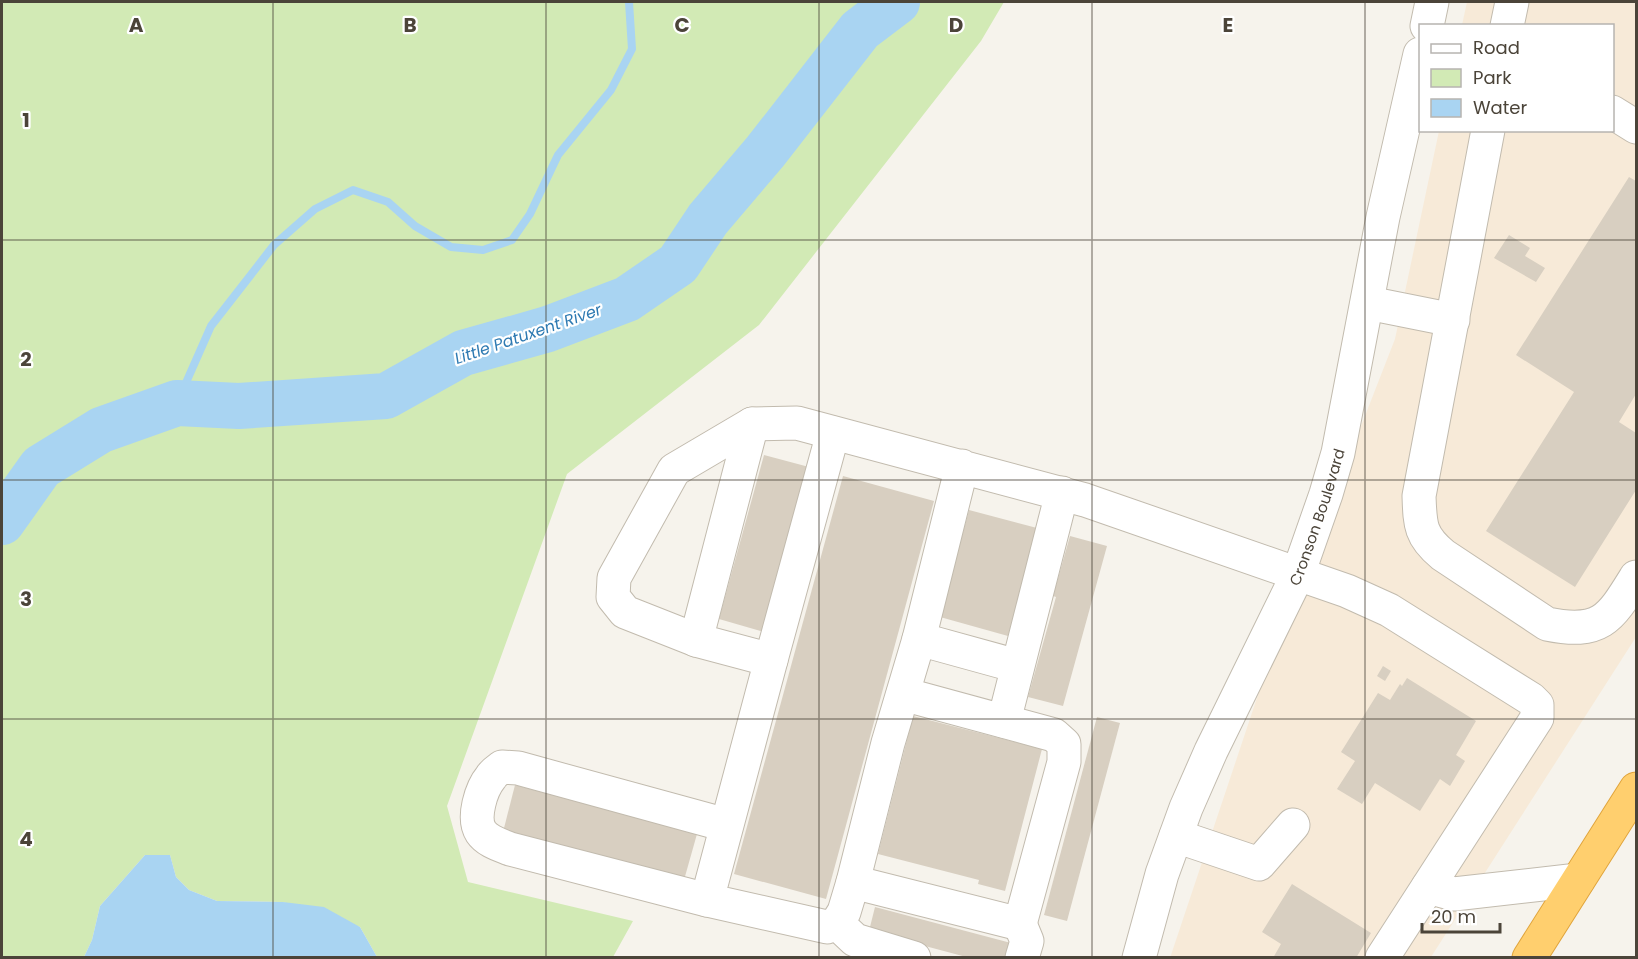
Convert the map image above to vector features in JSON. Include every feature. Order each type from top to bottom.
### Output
[{"type":"highway","points":[[1528,957],[1636,789]]},
{"type":"street","points":[[1427,24],[1432,2]]},
{"type":"street","points":[[1507,24],[1512,2]]},
{"type":"street","name":"Cronson Boulevard","points":[[1139,957],[1162,874],[1176,836],[1211,751],[1298,574],[1326,494],[1338,453],[1383,217],[1419,58]]},
{"type":"street","points":[[1614,112],[1636,127]]},
{"type":"street","points":[[1488,132],[1419,496],[1422,530],[1429,543],[1443,555],[1547,624],[1566,628],[1602,621],[1616,610],[1636,577]]},
{"type":"street","points":[[1368,303],[1453,320]]},
{"type":"street","points":[[771,660],[696,640],[624,612],[614,597],[614,578],[674,470],[752,424],[797,423],[1062,493],[1347,591],[1389,610],[1531,699],[1537,705],[1537,718],[1382,957]]},
{"type":"street","points":[[696,640],[752,424]]},
{"type":"street","points":[[706,900],[833,433]]},
{"type":"street","points":[[726,825],[518,768],[501,767],[491,776],[483,792],[477,817],[481,832],[494,843],[510,849],[706,900],[827,927],[837,923],[844,912],[853,882],[919,639],[962,466]]},
{"type":"street","points":[[1004,721],[1062,493]]},
{"type":"street","points":[[919,639],[1017,666]]},
{"type":"street","points":[[903,694],[1054,735],[1064,744],[1064,762],[1020,924],[1027,941],[1022,957]]},
{"type":"street","points":[[1176,836],[1258,864],[1293,825]]},
{"type":"street","points":[[1428,887],[1454,894],[1578,880]]},
{"type":"street","points":[[853,882],[1020,924]]},
{"type":"street","points":[[837,923],[855,940],[914,957]]},
{"type":"shaded area","points":[[1467,2],[1636,2],[1636,637],[1431,957],[1170,958],[1268,665],[1395,339],[1439,132],[1614,132],[1614,24],[1462,24]]},
{"type":"green space","points":[[2,2],[1004,2],[981,41],[759,325],[567,474],[447,806],[468,882],[633,921],[613,957],[377,957],[360,927],[283,902],[217,901],[189,890],[176,877],[170,855],[145,855],[100,906],[92,940],[84,957],[2,958]]},
{"type":"water","points":[[145,855],[170,855],[176,877],[189,890],[217,901],[283,902],[324,907],[360,927],[377,957],[84,957],[92,940],[100,906]]},
{"type":"building","points":[[1629,177],[1636,181],[1636,394],[1619,422],[1636,433],[1636,490],[1575,587],[1486,531],[1574,392],[1516,355]]},
{"type":"building","points":[[1509,235],[1530,248],[1525,256],[1545,268],[1536,282],[1494,258]]},
{"type":"building","points":[[764,455],[809,467],[764,632],[719,619]]},
{"type":"building","points":[[843,476],[934,501],[826,899],[734,874]]},
{"type":"building","points":[[969,510],[1037,528],[1008,636],[940,617]]},
{"type":"building","points":[[1070,536],[1107,546],[1063,706],[1028,697],[1056,597],[1053,596]]},
{"type":"building","points":[[1383,666],[1391,671],[1385,681],[1377,676]]},
{"type":"building","points":[[1407,678],[1476,721],[1456,755],[1465,761],[1450,786],[1440,779],[1420,811],[1375,783],[1362,804],[1337,789],[1355,761],[1341,752],[1378,693],[1390,700],[1400,684],[1402,686]]},
{"type":"building","points":[[913,716],[1042,749],[1005,891],[978,884],[979,880],[878,854]]},
{"type":"building","points":[[1097,717],[1120,723],[1067,921],[1044,915]]},
{"type":"building","points":[[515,785],[697,834],[684,880],[503,832]]},
{"type":"building","points":[[1292,884],[1371,933],[1356,958],[1273,958],[1281,944],[1262,932]]},
{"type":"building","points":[[875,907],[1011,943],[1007,958],[970,958],[869,931]]},
{"type":"waterway","points":[[177,403],[211,326],[274,245],[315,209],[353,190],[388,202],[415,226],[451,247],[483,250],[512,240],[530,214],[558,155],[611,90],[632,49],[629,2]]},
{"type":"waterway","name":"Little Patuxent River","points":[[2,522],[41,467],[101,430],[177,403],[239,406],[386,396],[463,353],[548,329],[627,299],[678,264],[708,219],[765,152],[860,30],[897,2]]}]
